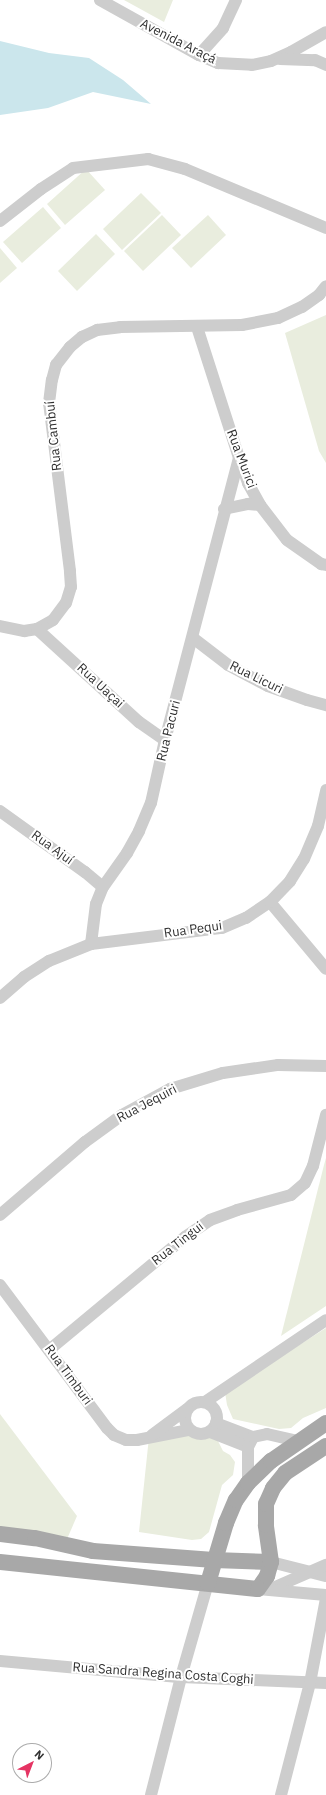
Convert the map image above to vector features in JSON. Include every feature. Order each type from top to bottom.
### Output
[{"type":"main road","points":[[208,1583],[228,1517],[236,1500],[248,1483],[271,1461],[326,1423]]},
{"type":"main road","points":[[0,1562],[265,1589],[271,1562],[266,1525],[266,1504],[273,1488],[285,1473],[326,1446]]},
{"type":"main road","points":[[0,1534],[35,1538],[93,1551],[214,1560],[271,1562]]},
{"type":"street","name":"Avenida Araçá","points":[[100,0],[199,55],[218,63],[252,65],[271,60],[320,39],[326,32]]},
{"type":"street","points":[[199,55],[223,28],[236,0]]},
{"type":"street","points":[[320,39],[308,48],[309,56],[320,60],[326,65]]},
{"type":"street","points":[[271,60],[291,58],[320,60]]},
{"type":"street","points":[[0,221],[40,189],[72,168],[148,159],[185,169],[326,228]]},
{"type":"street","name":"Rua Cambuí","points":[[3,629],[24,631],[38,629],[53,620],[66,603],[71,588],[49,404],[52,380],[56,365],[70,348],[82,337],[97,330],[120,327],[197,327],[242,324],[278,318],[302,307],[319,295],[326,286]]},
{"type":"street","name":"Rua Murici","points":[[197,327],[239,458],[248,482],[260,505],[286,540],[321,564],[326,565]]},
{"type":"street","name":"Rua Pacuri","points":[[92,944],[96,904],[104,887],[127,853],[151,803],[166,740],[194,638],[224,509],[239,458]]},
{"type":"street","points":[[224,509],[248,504],[260,505]]},
{"type":"street","name":"Rua Uaçai","points":[[38,629],[139,722],[166,740]]},
{"type":"street","name":"Rua Licuri","points":[[194,638],[228,665],[268,686],[326,705]]},
{"type":"street","name":"Rua Pequi","points":[[0,998],[24,977],[49,961],[92,944],[127,938],[222,928],[246,918],[270,902],[290,881],[304,859],[318,826],[326,790]]},
{"type":"street","name":"Rua Ajuí","points":[[0,811],[104,887]]},
{"type":"street","points":[[270,902],[326,968]]},
{"type":"street","name":"Rua Jequiri","points":[[0,1215],[85,1142],[122,1115],[170,1089],[223,1073],[278,1065],[326,1066]]},
{"type":"street","name":"Rua Tingui","points":[[49,1350],[184,1237],[210,1220],[237,1210],[291,1195],[305,1183],[313,1166],[326,1115]]},
{"type":"street","name":"Rua Timburi","points":[[0,1285],[107,1428],[114,1435],[126,1440],[137,1440],[189,1430]]},
{"type":"street","points":[[204,1402],[326,1320]]},
{"type":"street","points":[[213,1428],[216,1412],[210,1404],[204,1402],[194,1402],[187,1409],[184,1420],[189,1430],[199,1434],[213,1428],[250,1442],[267,1434],[298,1441]]},
{"type":"street","name":"Rua Timburi","points":[[149,1437],[187,1409]]},
{"type":"street","points":[[248,1483],[250,1442]]},
{"type":"street","points":[[271,1562],[326,1576]]},
{"type":"street","points":[[265,1589],[326,1565]]},
{"type":"street","points":[[151,1795],[181,1677],[208,1583]]},
{"type":"street","points":[[265,1589],[326,1597],[310,1683],[281,1795]]},
{"type":"street","name":"Rua Sandra Regina Costa Coghi","points":[[0,1661],[181,1677],[326,1683]]},
{"type":"shaded area","points":[[124,0],[173,0],[164,22]]},
{"type":"shaded area","points":[[86,169],[105,190],[65,225],[47,204]]},
{"type":"shaded area","points":[[141,193],[161,213],[122,250],[103,229]]},
{"type":"shaded area","points":[[43,207],[61,228],[22,263],[3,242]]},
{"type":"shaded area","points":[[162,215],[181,235],[143,271],[124,251]]},
{"type":"shaded area","points":[[208,215],[226,235],[191,268],[172,248]]},
{"type":"shaded area","points":[[96,234],[115,254],[77,291],[58,271]]},
{"type":"shaded area","points":[[0,248],[17,268],[0,283]]},
{"type":"shaded area","points":[[326,315],[326,463],[319,451],[285,333]]},
{"type":"shaded area","points":[[326,1158],[326,1306],[281,1336],[324,1165]]},
{"type":"shaded area","points":[[326,1328],[326,1408],[303,1418],[291,1428],[279,1429],[233,1419],[227,1405],[225,1392]]},
{"type":"shaded area","points":[[0,1414],[77,1516],[64,1546],[0,1540]]},
{"type":"shaded area","points":[[185,1433],[217,1439],[223,1451],[230,1455],[235,1462],[233,1475],[222,1485],[209,1532],[201,1539],[192,1540],[139,1532],[149,1437]]},
{"type":"water","points":[[0,41],[49,53],[89,58],[123,80],[151,104],[93,92],[48,108],[0,115]]}]
